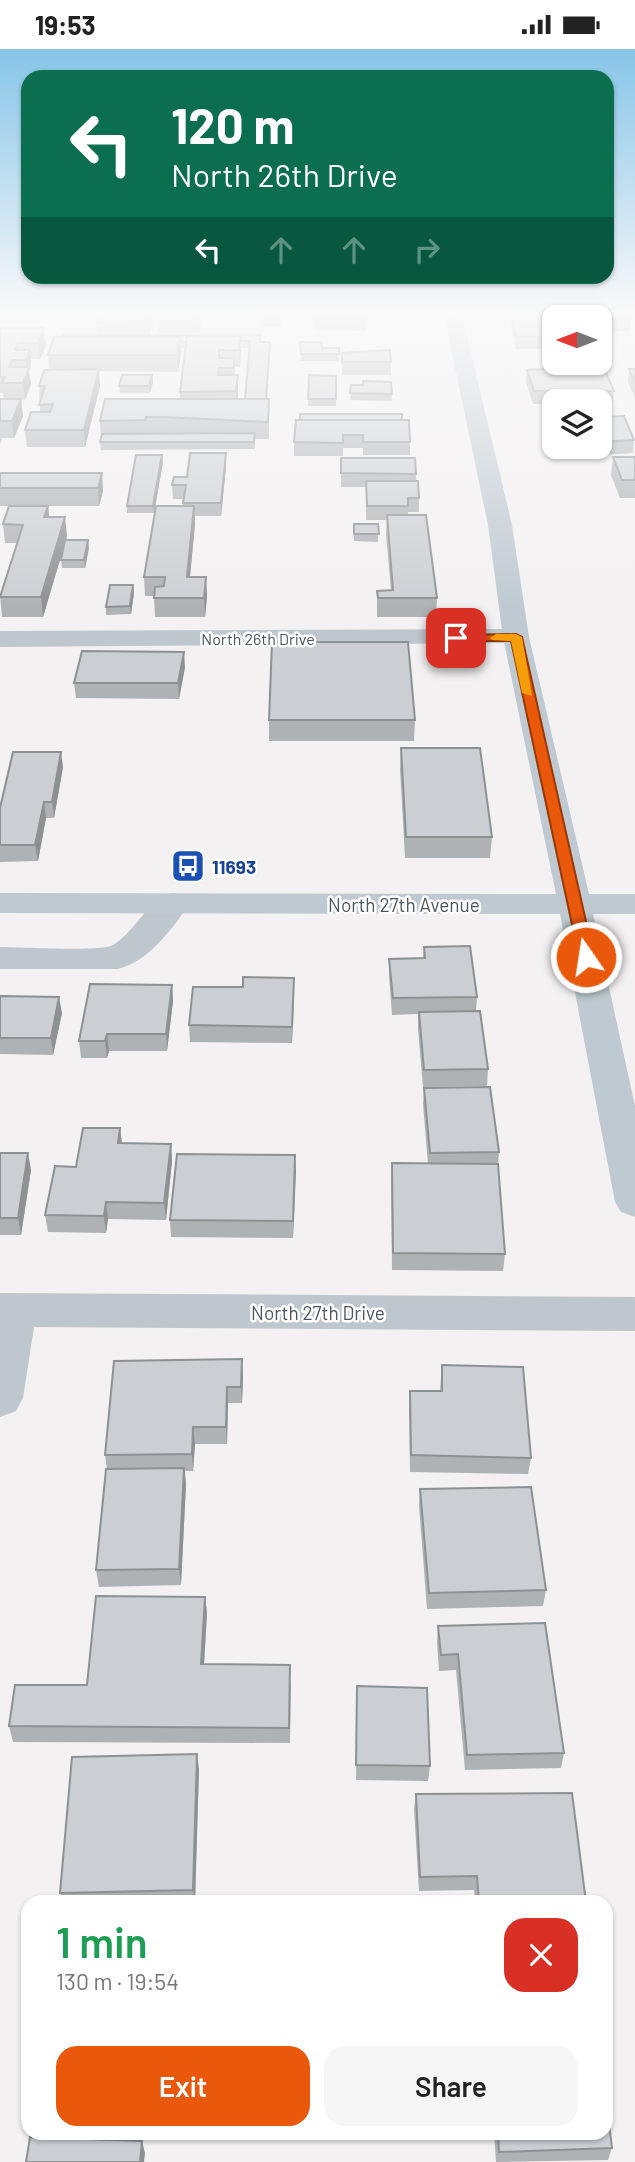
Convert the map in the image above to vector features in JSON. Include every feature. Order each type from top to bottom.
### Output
[{"type":"street","points":[[475,414],[500,525],[516,637],[635,1202]]},
{"type":"street","name":"North 26th Drive","points":[[0,639],[516,637]]},
{"type":"street","name":"North 27th Avenue","points":[[0,903],[635,904]]},
{"type":"street","points":[[0,958],[118,958],[141,940],[173,903]]},
{"type":"street","points":[[0,1398],[7,1310]]},
{"type":"street","name":"North 27th Drive","points":[[7,1310],[635,1314]]},
{"type":"building","points":[[0,414],[15,414],[12,421],[0,421]]},
{"type":"building","points":[[30,414],[88,414],[84,430],[25,430]]},
{"type":"building","points":[[102,414],[268,414],[268,422],[165,417],[100,421]]},
{"type":"building","points":[[300,414],[402,414],[402,420],[300,420]]},
{"type":"building","points":[[624,416],[634,440],[612,441],[612,417]]},
{"type":"building","points":[[296,420],[409,420],[410,442],[363,442],[363,435],[343,435],[343,443],[294,442]]},
{"type":"building","points":[[255,433],[254,442],[100,442],[102,434]]},
{"type":"building","points":[[190,453],[226,453],[221,503],[183,503],[186,485],[172,485],[174,477],[187,477]]},
{"type":"building","points":[[136,455],[162,455],[153,506],[127,506]]},
{"type":"building","points":[[613,457],[635,457],[635,480],[622,480]]},
{"type":"building","points":[[341,458],[415,458],[416,474],[341,473]]},
{"type":"building","points":[[0,473],[102,473],[98,488],[0,488]]},
{"type":"building","points":[[366,481],[418,481],[419,498],[408,498],[408,506],[367,506]]},
{"type":"building","points":[[9,506],[48,506],[44,517],[65,517],[41,597],[0,597],[23,525],[3,524]]},
{"type":"building","points":[[156,506],[194,506],[187,577],[206,577],[204,598],[154,598],[155,587],[164,586],[165,577],[144,577]]},
{"type":"building","points":[[387,515],[426,515],[437,598],[378,598],[377,591],[393,590]]},
{"type":"building","points":[[354,524],[378,524],[379,534],[354,534]]},
{"type":"building","points":[[65,540],[88,540],[84,560],[61,560]]},
{"type":"building","points":[[110,585],[133,585],[130,606],[106,607]]},
{"type":"building","points":[[272,642],[408,642],[415,720],[269,720]]},
{"type":"building","points":[[82,651],[184,652],[178,683],[74,683]]},
{"type":"building","points":[[401,748],[480,748],[492,837],[406,837]]},
{"type":"building","points":[[13,752],[61,752],[52,802],[44,802],[35,845],[0,845],[0,808]]},
{"type":"building","points":[[199,855],[199,860],[180,860],[181,856]]},
{"type":"building","points":[[470,946],[477,997],[393,998],[389,959],[425,958],[424,947]]},
{"type":"building","points":[[243,977],[294,978],[292,1027],[189,1025],[193,987],[243,987]]},
{"type":"building","points":[[90,984],[172,985],[166,1034],[107,1034],[105,1041],[79,1041]]},
{"type":"building","points":[[0,996],[59,997],[51,1038],[0,1038]]},
{"type":"building","points":[[480,1011],[488,1069],[424,1070],[419,1012]]},
{"type":"building","points":[[490,1087],[499,1152],[430,1153],[424,1088]]},
{"type":"building","points":[[83,1128],[120,1128],[118,1143],[171,1144],[164,1203],[106,1202],[104,1216],[45,1215],[55,1166],[76,1167]]},
{"type":"building","points":[[0,1153],[28,1153],[18,1218],[0,1218]]},
{"type":"building","points":[[177,1154],[295,1155],[293,1221],[170,1220]]},
{"type":"building","points":[[392,1163],[498,1164],[505,1254],[393,1253]]},
{"type":"building","points":[[242,1359],[241,1387],[227,1387],[226,1427],[193,1427],[192,1454],[105,1455],[114,1361]]},
{"type":"building","points":[[442,1365],[523,1367],[531,1458],[411,1455],[410,1391],[442,1391]]},
{"type":"building","points":[[184,1468],[179,1569],[96,1570],[106,1469]]},
{"type":"building","points":[[531,1487],[546,1590],[429,1593],[420,1489]]},
{"type":"building","points":[[96,1596],[205,1597],[201,1664],[290,1665],[289,1728],[9,1726],[15,1685],[87,1685]]},
{"type":"building","points":[[545,1623],[564,1753],[467,1755],[458,1654],[441,1655],[438,1626]]},
{"type":"building","points":[[357,1686],[427,1688],[430,1766],[356,1765]]},
{"type":"building","points":[[197,1754],[193,1890],[60,1893],[72,1757]]},
{"type":"building","points":[[572,1793],[585,1895],[478,1895],[477,1876],[420,1877],[416,1794]]},
{"type":"building","points":[[30,2140],[142,2141],[140,2162],[26,2162]]},
{"type":"building","points":[[498,2140],[611,2140],[612,2148],[499,2152]]},
{"type":"slow traffic","points":[[496,638],[516,637],[528,693]]},
{"type":"place","name":"11693","points":[[188,866]]},
{"type":"route","points":[[456,638],[516,637],[586,957]]}]
